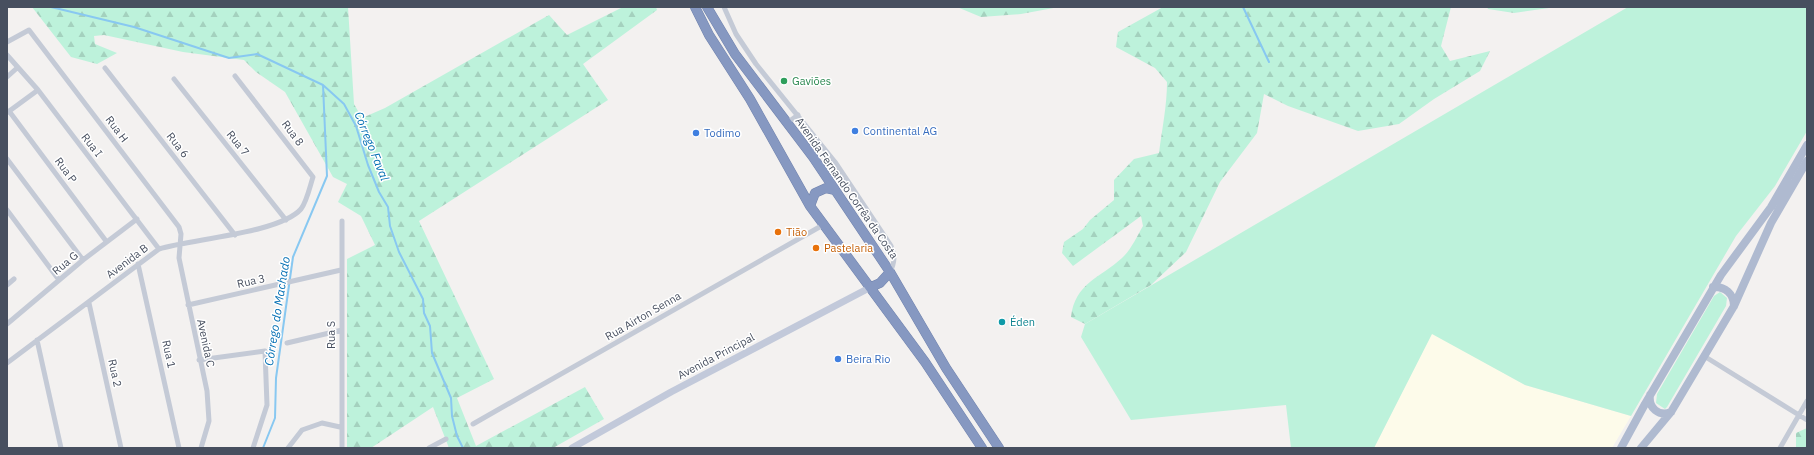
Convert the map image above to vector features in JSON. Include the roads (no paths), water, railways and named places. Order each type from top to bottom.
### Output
[{"type":"highway","points":[[695,7],[709,35],[750,99],[810,206],[871,287],[982,448]]},
{"type":"highway","name":"Avenida Fernando Corrêa da Costa","points":[[707,7],[735,54],[813,157],[890,272],[949,373],[999,448]]},
{"type":"highway","points":[[810,206],[814,193],[826,188],[835,190]]},
{"type":"highway","points":[[871,287],[880,284],[890,272]]},
{"type":"main road","points":[[1621,448],[1713,287],[1770,207],[1807,145]]},
{"type":"main road","points":[[1641,448],[1672,412],[1734,306],[1771,223],[1807,160]]},
{"type":"main road","points":[[1713,287],[1720,287],[1728,291],[1733,297],[1734,306]]},
{"type":"main road","points":[[1650,395],[1650,404],[1655,410],[1662,413],[1672,412]]},
{"type":"street","points":[[724,7],[736,34],[756,64],[835,162],[891,246],[894,254],[894,263],[890,272]]},
{"type":"street","name":"Rua H","points":[[7,42],[29,30],[179,227],[181,234],[180,243]]},
{"type":"street","name":"Rua I","points":[[7,55],[38,90],[159,249]]},
{"type":"street","points":[[7,77],[17,68]]},
{"type":"street","name":"Rua 6","points":[[104,68],[235,235]]},
{"type":"street","name":"Rua 8","points":[[235,76],[313,177],[301,208]]},
{"type":"street","name":"Rua 7","points":[[174,79],[286,220]]},
{"type":"street","points":[[8,112],[38,90]]},
{"type":"street","name":"Rua P","points":[[8,112],[106,241]]},
{"type":"street","points":[[787,123],[798,115]]},
{"type":"street","points":[[7,159],[83,260]]},
{"type":"street","name":"Avenida B","points":[[7,363],[159,249],[180,243],[235,235],[286,220],[301,208]]},
{"type":"street","points":[[7,210],[59,280]]},
{"type":"street","name":"Rua G","points":[[7,324],[106,241],[137,219]]},
{"type":"street","name":"Rua S","points":[[342,221],[340,427],[342,448]]},
{"type":"street","name":"Rua Airton Senna","points":[[473,424],[823,225]]},
{"type":"street","name":"Avenida C","points":[[180,243],[179,258],[199,360],[207,391],[209,421],[201,448]]},
{"type":"street","name":"Rua 1","points":[[138,264],[179,448]]},
{"type":"street","name":"Rua 3","points":[[188,306],[341,270]]},
{"type":"street","points":[[7,285],[14,279]]},
{"type":"street","name":"Avenida Principal","points":[[572,448],[671,392],[871,287]]},
{"type":"street","name":"Rua 2","points":[[89,303],[121,448]]},
{"type":"street","points":[[287,343],[342,330]]},
{"type":"street","points":[[37,340],[61,448]]},
{"type":"street","points":[[199,360],[266,351],[268,405],[253,448]]},
{"type":"street","points":[[1704,356],[1807,420]]},
{"type":"street","points":[[1780,448],[1807,401]]},
{"type":"street","points":[[288,448],[302,430],[322,423],[340,427]]},
{"type":"street","points":[[429,448],[446,439]]},
{"type":"waterway","name":"Córrego Faval","points":[[51,7],[134,27],[229,58],[257,54],[323,85],[344,104],[356,126],[368,165],[379,192],[388,207],[390,226],[399,252],[423,299],[424,313],[430,326],[432,353],[451,398],[452,416],[457,436],[463,448]]},
{"type":"waterway","points":[[1243,7],[1269,62]]},
{"type":"waterway","name":"Córrego do Machado","points":[[263,448],[275,418],[276,378],[293,257],[327,176],[323,85]]},
{"type":"place","name":"Gaviões","points":[[784,81]]},
{"type":"place","name":"Continental AG","points":[[855,131]]},
{"type":"place","name":"Todimo","points":[[696,133]]},
{"type":"place","name":"Tião","points":[[778,232]]},
{"type":"place","name":"Pastelaria","points":[[816,248]]},
{"type":"place","name":"Éden","points":[[1002,322]]},
{"type":"place","name":"Beira Rio","points":[[838,359]]}]
